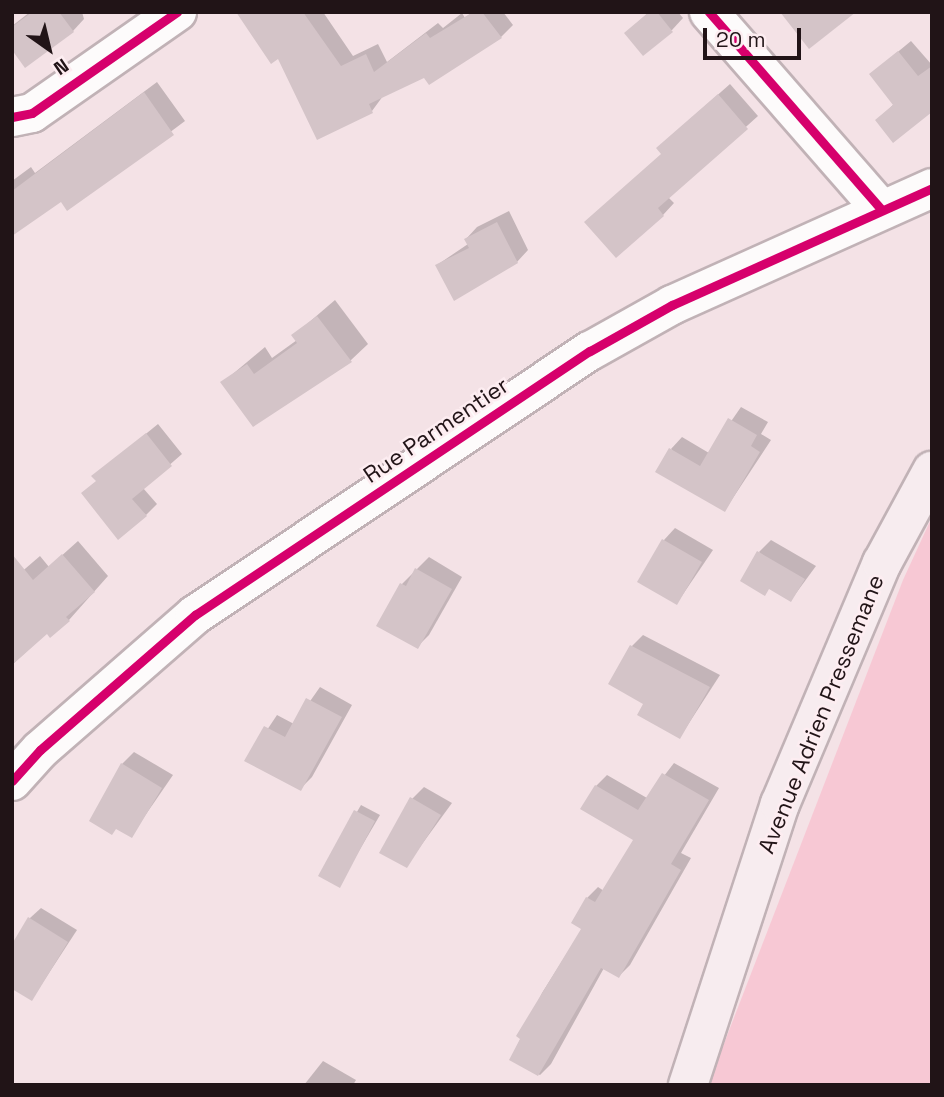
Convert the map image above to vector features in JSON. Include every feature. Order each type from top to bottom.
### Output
[{"type":"main road","name":"Avenue Adrien Pressemane","points":[[688,1085],[780,804],[882,563],[932,471]]},
{"type":"street","points":[[12,117],[32,113],[177,12]]},
{"type":"street","points":[[709,12],[880,208]]},
{"type":"street","name":"Rue Parmentier","points":[[12,781],[40,750],[195,615],[590,351],[672,305],[880,208],[932,188]]},
{"type":"shaded area","points":[[932,517],[932,1085],[708,1085],[903,580]]},
{"type":"building","points":[[32,12],[59,12],[74,32],[25,68],[12,50],[12,27]]},
{"type":"building","points":[[236,12],[303,12],[341,66],[366,54],[374,72],[426,33],[430,38],[473,12],[482,12],[502,38],[429,85],[424,78],[369,104],[373,113],[317,140],[278,59],[271,64]]},
{"type":"building","points":[[649,12],[657,12],[673,32],[643,56],[624,33]]},
{"type":"building","points":[[780,12],[856,12],[809,49]]},
{"type":"building","points":[[898,51],[918,76],[932,66],[932,112],[893,143],[875,120],[893,105],[869,74]]},
{"type":"building","points":[[144,92],[174,135],[67,211],[61,202],[12,236],[12,191]]},
{"type":"building","points":[[718,94],[748,129],[658,208],[664,216],[616,258],[584,222],[661,154],[656,148]]},
{"type":"building","points":[[497,222],[518,263],[454,301],[435,265],[469,248],[464,239]]},
{"type":"building","points":[[317,316],[352,362],[253,427],[220,382],[247,364],[254,374],[297,343],[291,335]]},
{"type":"building","points":[[728,418],[757,435],[751,446],[760,452],[725,512],[655,472],[669,448],[700,466]]},
{"type":"building","points":[[146,433],[172,466],[132,499],[147,516],[118,540],[81,493],[96,481],[91,476]]},
{"type":"building","points":[[662,539],[702,562],[677,605],[637,582]]},
{"type":"building","points":[[757,551],[805,579],[791,602],[769,589],[765,596],[740,581]]},
{"type":"building","points":[[12,554],[33,580],[62,554],[95,592],[66,617],[70,621],[50,638],[47,634],[12,665]]},
{"type":"building","points":[[415,568],[452,589],[418,649],[376,626],[400,583],[406,586]]},
{"type":"building","points":[[630,645],[710,687],[680,739],[637,715],[643,704],[608,684]]},
{"type":"building","points":[[306,698],[342,717],[301,791],[244,761],[264,726],[285,737]]},
{"type":"building","points":[[121,763],[162,788],[132,838],[116,829],[112,835],[89,821]]},
{"type":"building","points":[[662,773],[709,800],[671,864],[681,870],[619,978],[601,968],[538,1076],[509,1060],[520,1039],[516,1036],[581,929],[571,923],[586,897],[595,902],[633,840],[580,809],[595,785],[638,810]]},
{"type":"building","points":[[410,797],[441,815],[407,868],[379,853]]},
{"type":"building","points":[[354,810],[375,821],[340,888],[318,876]]},
{"type":"building","points":[[28,917],[68,942],[32,1001],[12,989],[12,944]]},
{"type":"cycle path","points":[[12,117],[32,113],[177,12]]},
{"type":"cycle path","points":[[709,12],[880,208]]},
{"type":"cycle path","points":[[12,781],[40,750],[195,615],[590,351],[672,305],[932,188]]}]
